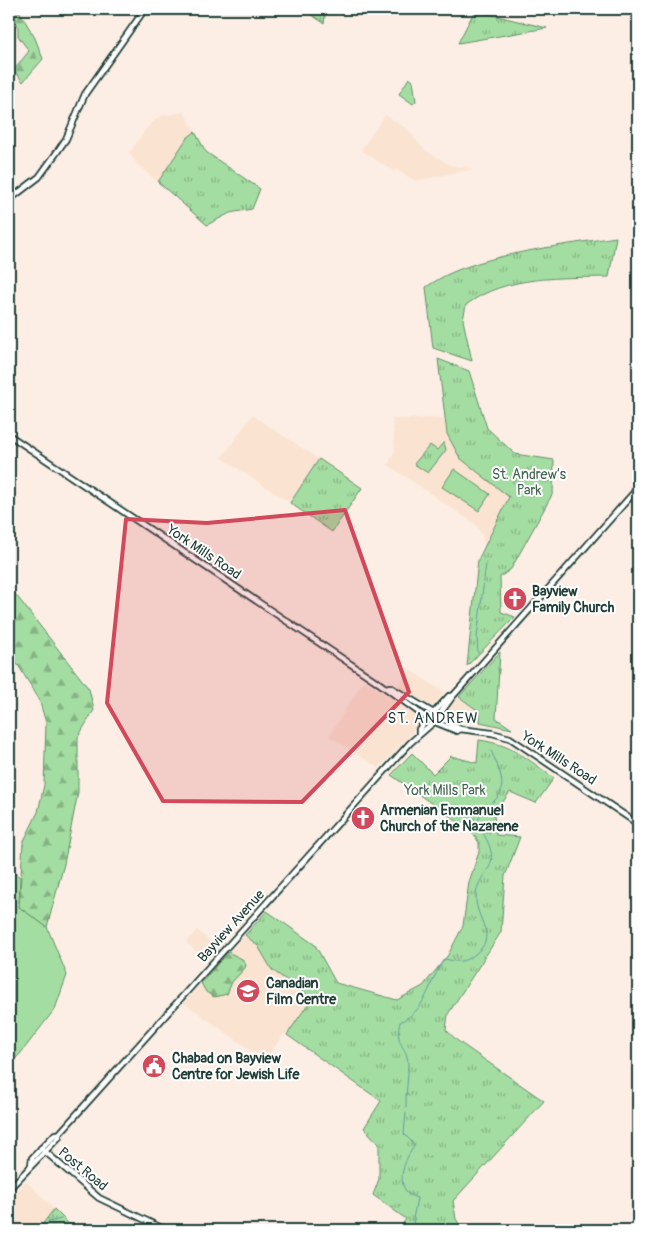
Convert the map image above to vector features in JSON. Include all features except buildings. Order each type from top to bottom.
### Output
[{"type":"main road","points":[[9,200],[39,177],[55,155],[66,139],[79,103],[88,88],[145,9]]},
{"type":"main road","name":"York Mills Road","points":[[9,435],[386,688],[387,691],[428,719],[457,731],[460,729],[492,733],[510,738],[638,824]]},
{"type":"main road","name":"Bayview Avenue","points":[[9,1190],[419,734],[423,733],[434,722],[453,696],[638,488]]},
{"type":"main road","name":"York Mills Road","points":[[386,688],[390,687],[438,717],[458,726],[460,729]]},
{"type":"main road","name":"Bayview Avenue","points":[[419,734],[419,729],[449,696],[453,696]]},
{"type":"main road","name":"Post Road","points":[[43,1150],[99,1198],[166,1230]]},
{"type":"highlighted area","points":[[345,510],[409,692],[302,802],[163,801],[107,703],[126,519],[207,523]]},
{"type":"shaded area","points":[[184,112],[195,132],[187,138],[158,182],[137,164],[129,153],[148,127],[160,116]]},
{"type":"shaded area","points":[[385,115],[406,128],[425,150],[450,165],[474,169],[415,181],[396,169],[394,171],[361,150]]},
{"type":"shaded area","points":[[252,415],[319,459],[290,503],[222,458]]},
{"type":"shaded area","points":[[444,418],[447,434],[509,497],[484,546],[482,535],[475,524],[388,465],[395,450],[392,419]]},
{"type":"shaded area","points":[[409,669],[444,692],[432,707],[398,687]]},
{"type":"shaded area","points":[[364,680],[424,720],[379,768],[329,736]]},
{"type":"shaded area","points":[[458,698],[475,709],[479,724],[461,722],[446,717],[445,712]]},
{"type":"shaded area","points":[[197,930],[217,948],[206,961],[186,942]]},
{"type":"shaded area","name":"Canadian Film Centre","points":[[245,935],[258,946],[272,970],[312,998],[287,1035],[284,1034],[265,1060],[184,1003]]},
{"type":"shaded area","points":[[26,1181],[54,1209],[38,1230],[9,1230],[9,1201]]},
{"type":"green space","points":[[9,9],[18,9],[35,38],[43,59],[23,82],[14,70],[29,51],[18,36],[18,28]]},
{"type":"green space","points":[[302,9],[326,9],[324,23]]},
{"type":"green space","points":[[475,10],[480,12],[547,28],[458,43]]},
{"type":"green space","points":[[409,78],[413,81],[416,101],[413,104],[399,94]]},
{"type":"green space","points":[[195,132],[206,152],[260,189],[252,209],[230,213],[207,225],[158,182],[187,138]]},
{"type":"green space","points":[[616,237],[609,277],[553,278],[516,283],[481,295],[466,305],[463,320],[472,361],[433,348],[426,287],[435,281],[453,272],[491,259],[533,250]]},
{"type":"green space","name":"St. Andrew’s Park","points":[[438,359],[469,371],[487,428],[515,454],[554,460],[553,493],[511,569],[500,577],[501,612],[515,617],[467,666],[478,560],[509,497],[460,458],[447,434]]},
{"type":"green space","points":[[444,442],[446,450],[428,473],[414,464],[430,445],[437,450]]},
{"type":"green space","points":[[319,459],[362,488],[332,532],[290,503]]},
{"type":"green space","points":[[454,469],[490,494],[479,511],[442,487]]},
{"type":"green space","points":[[9,586],[89,689],[94,710],[78,737],[78,792],[64,864],[47,927],[19,907],[23,843],[38,812],[44,785],[46,723],[39,699],[18,665],[9,657]]},
{"type":"green space","points":[[500,652],[496,718],[512,729],[480,722],[480,712],[459,697]]},
{"type":"green space","name":"York Mills Park","points":[[479,740],[511,749],[554,778],[536,803],[510,792],[494,814],[496,835],[520,837],[505,876],[501,932],[448,1014],[446,1030],[459,1042],[544,1101],[453,1201],[456,1219],[463,1230],[398,1230],[406,1219],[373,1195],[379,1179],[379,1144],[364,1128],[381,1101],[287,1035],[312,998],[272,970],[258,946],[245,935],[267,911],[315,945],[336,983],[397,1000],[423,986],[448,955],[463,926],[469,882],[479,852],[479,843],[475,836],[462,825],[391,775],[412,753],[433,774],[451,756],[477,763]]},
{"type":"green space","points":[[9,869],[20,877],[19,907],[47,927],[67,975],[55,1009],[20,1054],[9,1065]]},
{"type":"green space","points":[[228,952],[242,959],[246,965],[232,982],[227,994],[214,997],[206,992],[201,983]]},
{"type":"green space","points":[[54,1209],[73,1228],[70,1230],[38,1230]]},
{"type":"waterway","points":[[478,653],[477,638],[486,563]]},
{"type":"waterway","points":[[456,961],[465,960],[474,955],[482,948],[485,941],[486,934],[477,905],[476,893],[480,882],[491,864],[492,858],[484,834],[477,823],[482,812],[496,799],[502,788],[501,775],[491,751]]},
{"type":"waterway","points":[[406,1107],[408,1063],[399,1036],[400,1022],[409,1017],[422,1003],[444,959],[455,961]]},
{"type":"waterway","points":[[406,1113],[404,1134],[413,1143],[414,1147],[405,1162],[402,1182],[408,1193],[417,1198],[413,1219],[414,1230]]},
{"type":"waterway","points":[[46,1230],[48,1222],[61,1219]]},
{"type":"place","name":"Bayview Family Church","points":[[515,599]]},
{"type":"place","name":"Armenian Emmanuel Church of the Nazarene","points":[[363,818]]},
{"type":"place","name":"Canadian Film Centre","points":[[248,991]]},
{"type":"place","name":"Chabad on Bayview Centre for Jewish Life","points":[[154,1066]]},
{"type":"district","name":"ST. ANDREW","points":[[433,718]]}]
